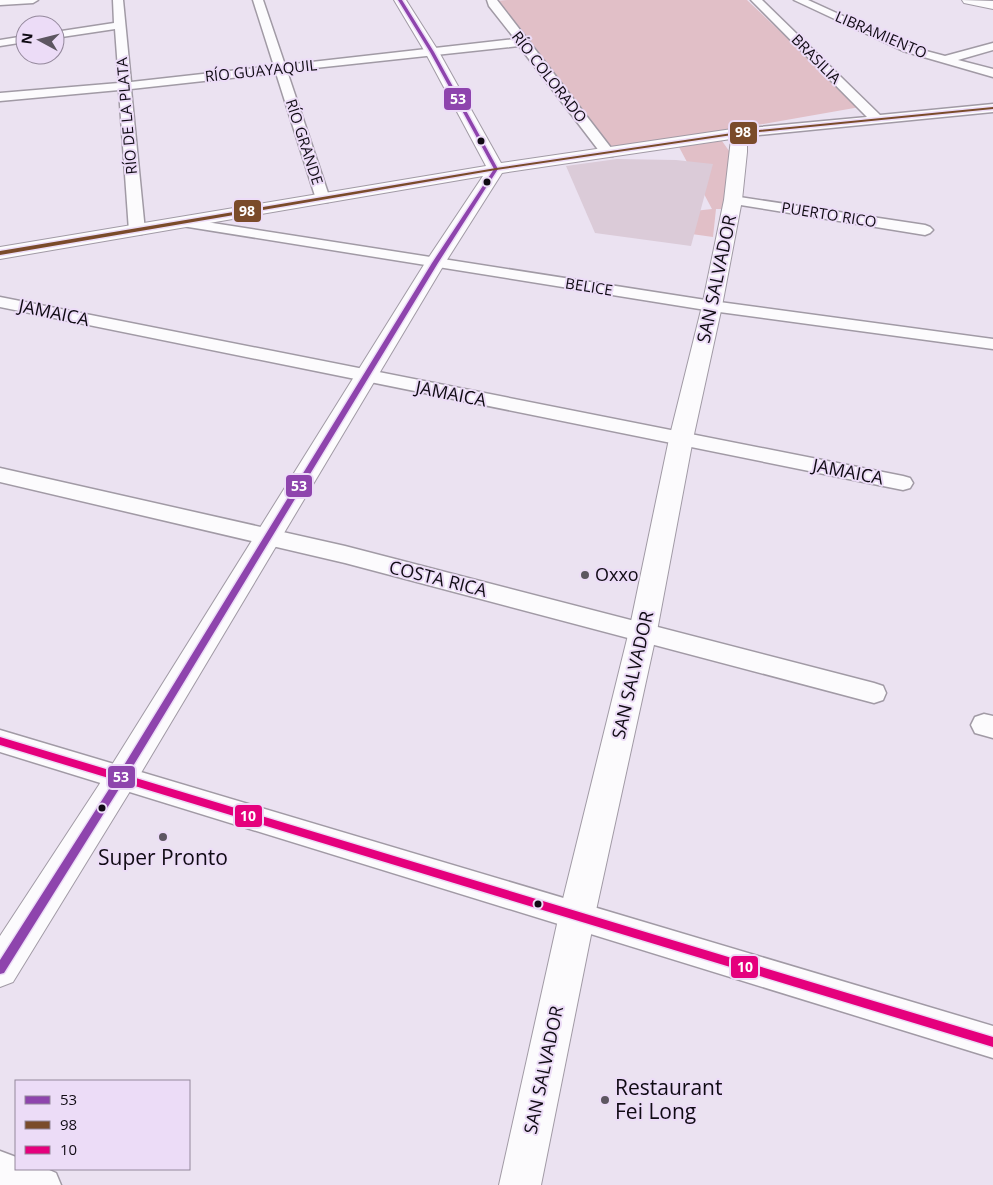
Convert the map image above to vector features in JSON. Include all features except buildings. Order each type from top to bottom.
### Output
[{"type":"street","points":[[0,2],[33,0]]},
{"type":"street","name":"RÍO DE LA PLATA","points":[[118,0],[137,231]]},
{"type":"street","name":"RÍO GRANDE","points":[[258,0],[323,199]]},
{"type":"street","points":[[400,0],[432,52],[496,169]]},
{"type":"street","name":"RÍO COLORADO","points":[[492,0],[493,4],[608,153]]},
{"type":"street","name":"BRASILIA","points":[[756,0],[876,118]]},
{"type":"street","points":[[968,0],[993,5]]},
{"type":"street","name":"LIBRAMIENTO","points":[[802,1],[907,49],[993,73]]},
{"type":"street","points":[[65,33],[120,25]]},
{"type":"street","points":[[0,43],[15,41]]},
{"type":"street","name":"RÍO GUAYAQUIL","points":[[0,97],[124,86],[522,42]]},
{"type":"street","points":[[942,60],[993,46]]},
{"type":"street","points":[[0,253],[187,223],[496,169],[738,133],[993,108]]},
{"type":"street","name":"SAN SALVADOR","points":[[520,1185],[577,915],[643,631],[681,439],[712,306],[733,200],[738,133]]},
{"type":"street","points":[[0,969],[121,778],[435,263],[496,169]]},
{"type":"street","name":"PUERTO RICO","points":[[733,200],[925,230]]},
{"type":"street","name":"BELICE","points":[[187,223],[712,306],[993,344]]},
{"type":"street","name":"JAMAICA","points":[[0,302],[365,377],[902,483]]},
{"type":"street","name":"COSTA RICA","points":[[0,475],[72,493],[267,536],[643,631],[874,693]]},
{"type":"street","points":[[0,741],[993,1042]]},
{"type":"street","points":[[0,1168],[44,1185]]},
{"type":"shaded area","points":[[747,0],[860,107],[614,150],[495,1]]},
{"type":"shaded area","points":[[722,141],[732,155],[725,209],[716,209],[713,237],[670,231],[667,214],[712,209],[679,147]]},
{"type":"transit line","name":"53","points":[[0,969],[121,778],[435,263],[496,169],[432,52],[400,0]]},
{"type":"transit line","name":"98","points":[[0,253],[496,169],[739,133],[993,108]]},
{"type":"transit line","name":"10","points":[[0,741],[993,1042]]},
{"type":"place","name":"Oxxo","points":[[585,575]]},
{"type":"place","name":"Super Pronto","points":[[163,837]]},
{"type":"place","name":"Restaurant Fei Long","points":[[605,1100]]}]
